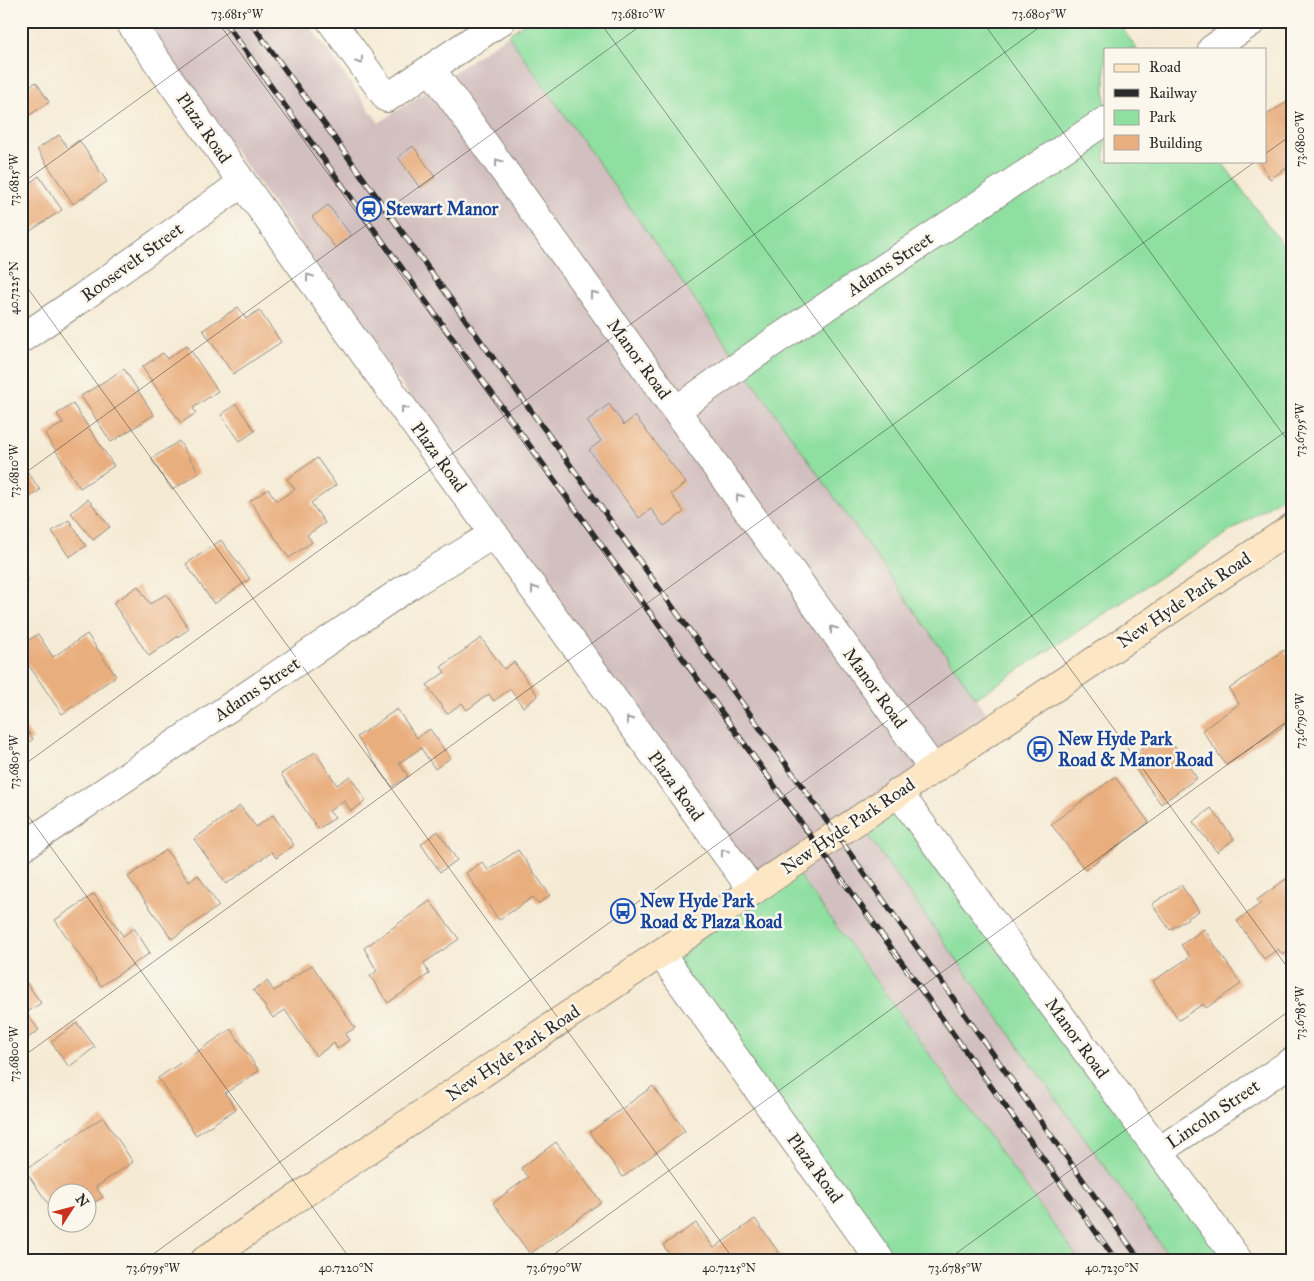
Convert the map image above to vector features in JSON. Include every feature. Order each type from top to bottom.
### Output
[{"type":"main road","name":"New Hyde Park Road","points":[[205,1260],[1293,528]]},
{"type":"street","name":"Plaza Road","points":[[128,21],[494,534],[753,891]]},
{"type":"street","points":[[332,21],[387,98],[501,21]]},
{"type":"street","points":[[1214,48],[1254,21]]},
{"type":"street","name":"Manor Road","points":[[431,69],[933,769]]},
{"type":"street","name":"Adams Street","points":[[676,410],[784,334],[1104,122]]},
{"type":"street","name":"Roosevelt Street","points":[[21,338],[83,297],[242,183]]},
{"type":"street","name":"Adams Street","points":[[21,848],[415,582],[494,534]]},
{"type":"street","name":"Manor Road","points":[[898,792],[1238,1260]]},
{"type":"street","name":"Plaza Road","points":[[661,954],[880,1260]]},
{"type":"street","name":"Lincoln Street","points":[[1159,1151],[1293,1061]]},
{"type":"shaded area","points":[[143,21],[306,21],[379,123],[508,35],[1001,733],[899,801],[1173,1260],[1079,1260],[797,871],[763,893]]},
{"type":"green space","points":[[527,21],[1117,21],[1136,48],[1104,48],[1104,162],[1222,162],[1293,259],[1293,490],[976,698],[508,35]]},
{"type":"green space","points":[[899,801],[1230,1260],[1172,1260],[861,826]]},
{"type":"green space","points":[[796,871],[1079,1260],[883,1260],[663,962]]},
{"type":"building","points":[[36,82],[49,102],[21,121],[21,92]]},
{"type":"building","points":[[1293,98],[1293,164],[1270,179],[1260,162],[1266,162],[1266,115]]},
{"type":"building","points":[[59,135],[68,148],[79,140],[107,182],[73,204],[37,149]]},
{"type":"building","points":[[413,146],[435,177],[420,188],[398,157]]},
{"type":"building","points":[[21,170],[30,183],[39,176],[62,210],[21,237]]},
{"type":"building","points":[[328,205],[351,235],[335,247],[312,217]]},
{"type":"building","points":[[238,307],[246,319],[259,310],[281,342],[233,374],[203,330]]},
{"type":"building","points":[[187,345],[218,391],[193,408],[196,413],[181,423],[142,367],[163,353],[167,359]]},
{"type":"building","points":[[124,369],[154,415],[111,442],[81,396]]},
{"type":"building","points":[[73,404],[114,466],[80,488],[45,434],[63,423],[57,414]]},
{"type":"building","points":[[236,404],[255,431],[240,441],[221,415]]},
{"type":"building","points":[[609,404],[624,425],[635,416],[686,483],[671,494],[684,512],[664,526],[651,509],[639,518],[589,450],[601,441],[587,421]]},
{"type":"building","points":[[179,441],[199,473],[172,490],[151,459]]},
{"type":"building","points":[[317,458],[336,485],[311,503],[325,523],[307,535],[312,542],[289,558],[250,501],[268,489],[277,501],[295,489],[287,479]]},
{"type":"building","points":[[21,462],[40,490],[21,503]]},
{"type":"building","points":[[88,499],[110,527],[93,540],[71,513]]},
{"type":"building","points":[[69,520],[86,546],[69,557],[52,531]]},
{"type":"building","points":[[221,540],[250,579],[214,604],[186,564]]},
{"type":"building","points":[[21,568],[29,580],[21,585]]},
{"type":"building","points":[[138,586],[150,604],[166,594],[189,629],[149,656],[113,603]]},
{"type":"building","points":[[38,634],[53,657],[87,634],[116,676],[62,714],[21,654],[21,645]]},
{"type":"building","points":[[481,638],[504,669],[514,662],[538,696],[523,707],[510,689],[494,701],[489,694],[467,710],[462,703],[447,714],[427,685],[445,672],[441,667]]},
{"type":"building","points":[[1284,650],[1293,663],[1293,719],[1226,765],[1202,730],[1239,704],[1229,689]]},
{"type":"building","points":[[397,709],[417,738],[430,729],[450,758],[435,769],[421,748],[399,763],[408,776],[392,787],[357,737]]},
{"type":"building","points":[[21,721],[33,739],[21,748]]},
{"type":"building","points":[[1164,732],[1197,778],[1161,804],[1128,758]]},
{"type":"building","points":[[315,752],[337,785],[350,776],[366,801],[351,811],[344,801],[329,811],[335,818],[318,829],[281,774]]},
{"type":"building","points":[[1115,777],[1149,822],[1085,870],[1051,824]]},
{"type":"building","points":[[240,806],[256,827],[273,815],[294,845],[276,858],[272,852],[226,884],[194,839]]},
{"type":"building","points":[[1211,808],[1234,839],[1217,852],[1193,822]]},
{"type":"building","points":[[438,831],[457,860],[440,872],[421,844]]},
{"type":"building","points":[[166,850],[189,882],[198,875],[219,906],[172,939],[128,877]]},
{"type":"building","points":[[518,850],[550,895],[538,904],[533,897],[499,920],[466,873],[482,862],[488,870]]},
{"type":"building","points":[[1293,874],[1293,948],[1283,955],[1278,949],[1264,959],[1237,921],[1260,904],[1257,900]]},
{"type":"building","points":[[1181,885],[1199,911],[1170,930],[1152,904]]},
{"type":"building","points":[[94,894],[123,936],[134,928],[150,953],[101,986],[55,920]]},
{"type":"building","points":[[430,901],[459,939],[424,963],[429,974],[388,1003],[370,976],[377,971],[364,948]]},
{"type":"building","points":[[1204,929],[1241,984],[1206,1008],[1203,1004],[1179,1020],[1153,981],[1190,957],[1181,945]]},
{"type":"building","points":[[312,965],[355,1028],[345,1034],[349,1040],[337,1049],[334,1043],[316,1056],[285,1010],[273,1018],[253,990],[267,981],[274,991]]},
{"type":"building","points":[[21,975],[41,1003],[26,1013],[39,1030],[21,1043]]},
{"type":"building","points":[[77,1023],[95,1047],[69,1067],[51,1042]]},
{"type":"building","points":[[231,1029],[259,1071],[225,1093],[236,1109],[196,1135],[158,1078]]},
{"type":"building","points":[[653,1086],[685,1131],[623,1177],[590,1132]]},
{"type":"building","points":[[103,1117],[133,1162],[98,1186],[98,1184],[48,1184],[48,1203],[25,1170]]},
{"type":"building","points":[[556,1142],[601,1202],[530,1254],[493,1203],[528,1177],[521,1168]]},
{"type":"building","points":[[98,1190],[103,1197],[98,1200]]},
{"type":"building","points":[[755,1219],[784,1260],[673,1260],[663,1245],[696,1223],[714,1248]]},
{"type":"railway","points":[[224,21],[1116,1260]]},
{"type":"railway","points":[[250,21],[809,796],[1140,1260]]},
{"type":"place","name":"Stewart Manor","points":[[369,209]]},
{"type":"place","name":"New Hyde Park Road & Manor Road","points":[[1040,749]]},
{"type":"place","name":"New Hyde Park Road & Plaza Road","points":[[623,911]]}]
